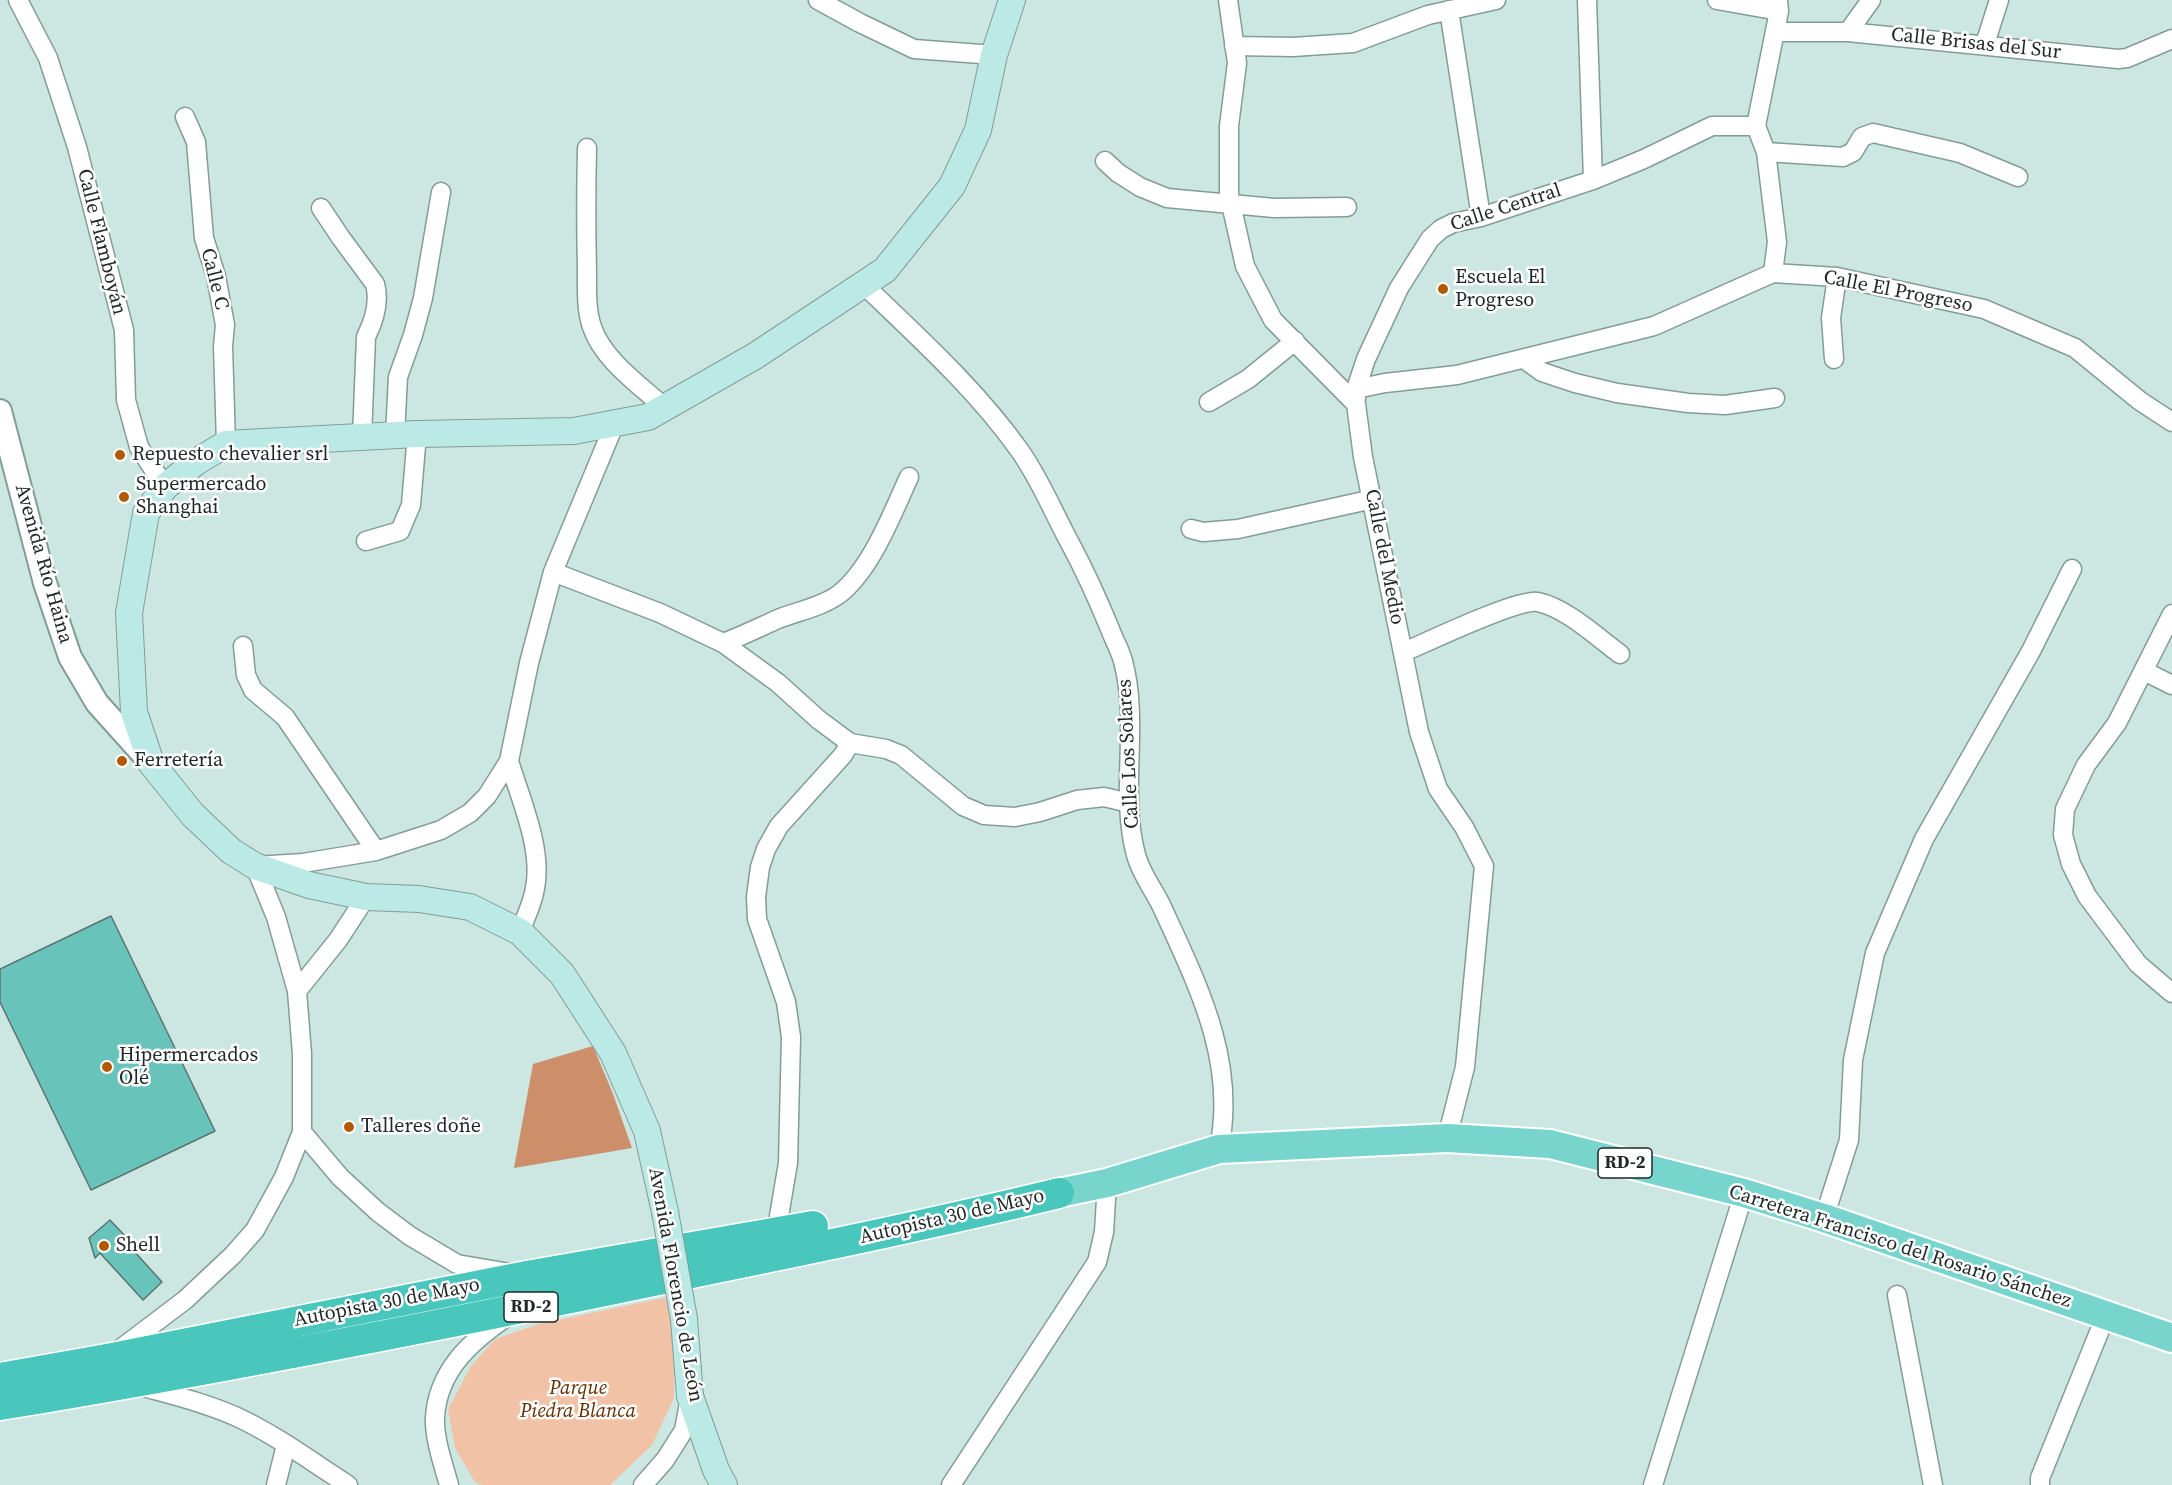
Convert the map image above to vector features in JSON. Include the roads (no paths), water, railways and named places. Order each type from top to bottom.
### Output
[{"type":"highway","name":"Autopista 30 de Mayo","points":[[0,1378],[527,1276],[776,1234],[959,1196],[1059,1193]]},
{"type":"highway","name":"Autopista 30 de Mayo","points":[[0,1405],[129,1384],[515,1310],[964,1216],[1059,1193]]},
{"type":"main road","points":[[151,763],[134,712],[129,613],[146,513],[165,487],[196,462],[226,444],[574,430],[648,417],[665,408],[755,356],[885,270],[952,186],[978,130],[994,55],[1012,0]]},
{"type":"main road","name":"Avenida Florencio de León","points":[[151,763],[193,815],[231,851],[255,866],[309,885],[366,897],[419,899],[470,907],[520,932],[562,974],[614,1053],[647,1131],[684,1319],[690,1396],[716,1470],[724,1485]]},
{"type":"main road","name":"Carretera Francisco del Rosario Sánchez","points":[[1059,1193],[1107,1183],[1219,1149],[1447,1138],[1550,1144],[1744,1192],[2172,1338]]},
{"type":"street","name":"Calle Flamboyán","points":[[18,0],[48,58],[77,147],[124,330],[126,400],[140,447],[165,487]]},
{"type":"street","points":[[818,0],[914,49],[994,55]]},
{"type":"street","points":[[1228,0],[1237,63],[1230,126],[1231,204],[1245,266],[1274,320],[1356,396]]},
{"type":"street","points":[[1234,46],[1293,47],[1353,43],[1428,15],[1496,0]]},
{"type":"street","points":[[1587,0],[1593,180]]},
{"type":"street","points":[[1717,0],[1778,5],[1775,32],[1756,126],[1766,152],[1777,242],[1773,273]]},
{"type":"street","points":[[1848,32],[1871,0]]},
{"type":"street","points":[[1985,44],[1998,0]]},
{"type":"street","points":[[1449,10],[1481,217]]},
{"type":"street","name":"Calle Brisas del Sur","points":[[1775,32],[1848,32],[2118,59],[2127,58],[2172,39]]},
{"type":"street","name":"Calle C","points":[[185,117],[196,142],[204,238],[216,276],[225,325],[223,346],[226,444]]},
{"type":"street","name":"Calle Central","points":[[1356,396],[1366,360],[1400,288],[1430,239],[1453,223],[1481,217],[1593,180],[1644,159],[1712,126],[1756,126]]},
{"type":"street","points":[[1766,152],[1843,157],[1852,152],[1862,137],[1873,133],[1960,153],[2018,177]]},
{"type":"street","points":[[587,148],[586,237],[588,297],[592,327],[605,349],[620,367],[665,408]]},
{"type":"street","points":[[1105,161],[1118,173],[1140,187],[1167,198],[1274,208],[1347,207]]},
{"type":"street","points":[[366,541],[400,531],[411,505],[406,435],[398,377],[423,298],[441,192]]},
{"type":"street","points":[[321,208],[375,284],[377,292],[373,323],[366,337],[362,437]]},
{"type":"street","name":"Calle El Progreso","points":[[1356,396],[1385,383],[1457,375],[1654,326],[1773,273],[1837,277],[1984,309],[2075,348],[2140,400],[2172,422]]},
{"type":"street","points":[[1834,359],[1831,318],[1837,277]]},
{"type":"street","name":"Calle Los Solares","points":[[863,284],[949,367],[1020,451],[1045,491],[1089,579],[1122,661],[1127,687],[1131,735],[1129,803],[1136,856],[1161,905],[1210,1021],[1219,1058],[1225,1096],[1219,1149]]},
{"type":"street","points":[[1209,402],[1248,379],[1295,341]]},
{"type":"street","points":[[1524,359],[1542,372],[1575,384],[1617,393],[1688,403],[1725,405],[1775,398]]},
{"type":"street","name":"Calle del Medio","points":[[1356,396],[1363,457],[1419,732],[1438,789],[1464,827],[1484,866],[1465,1067],[1447,1138]]},
{"type":"street","name":"Avenida Río Haina","points":[[0,411],[45,583],[70,657],[97,703],[151,763]]},
{"type":"street","points":[[107,1359],[185,1300],[233,1255],[255,1230],[284,1177],[302,1132],[302,1054],[297,991],[276,917],[255,866],[303,863],[376,851],[441,830],[470,813],[487,796],[509,761],[529,663],[554,572],[615,423]]},
{"type":"street","points":[[723,644],[838,595],[855,578],[872,552],[909,477]]},
{"type":"street","points":[[1191,529],[1203,532],[1238,529],[1373,499]]},
{"type":"street","points":[[1824,1218],[1849,1140],[1853,1060],[1875,953],[1924,838],[2031,651],[2072,569]]},
{"type":"street","points":[[554,572],[660,614],[723,644],[778,683],[819,720],[850,743],[886,748],[901,755],[963,806],[984,815],[1015,817],[1077,800],[1104,798],[1129,803]]},
{"type":"street","points":[[1404,652],[1470,622],[1520,604],[1536,601],[1564,614],[1620,654]]},
{"type":"street","points":[[2172,614],[2117,723],[2086,765],[2065,809],[2063,835],[2071,864],[2087,896],[2138,964],[2172,993]]},
{"type":"street","points":[[243,646],[246,675],[253,690],[285,717],[376,851]]},
{"type":"street","points":[[2144,671],[2172,685]]},
{"type":"street","points":[[776,1234],[788,1163],[791,1037],[786,1002],[757,919],[756,897],[760,867],[766,849],[779,826],[843,754],[850,743]]},
{"type":"street","points":[[509,761],[532,836],[536,866],[536,888],[520,932]]},
{"type":"street","points":[[297,991],[331,949],[366,897]]},
{"type":"street","points":[[302,1132],[340,1177],[378,1212],[410,1236],[457,1264],[527,1276]]},
{"type":"street","points":[[951,1485],[1097,1262],[1104,1232],[1107,1183]]},
{"type":"street","points":[[1653,1485],[1744,1192]]},
{"type":"street","points":[[1896,1296],[1933,1485]]},
{"type":"street","points":[[449,1485],[440,1452],[435,1418],[440,1389],[456,1360],[477,1337],[515,1310]]},
{"type":"street","points":[[2040,1485],[2040,1478],[2106,1315]]},
{"type":"street","points":[[129,1384],[205,1404],[238,1418],[286,1445],[348,1485]]},
{"type":"street","points":[[643,1485],[665,1460],[684,1430],[690,1396]]},
{"type":"street","points":[[276,1485],[286,1445]]},
{"type":"place","name":"Escuela El Progreso","points":[[1443,289]]},
{"type":"place","name":"Repuesto chevalier srl","points":[[120,455]]},
{"type":"place","name":"Supermercado Shanghai","points":[[124,497]]},
{"type":"place","name":"Ferretería","points":[[122,761]]},
{"type":"place","name":"Hipermercados Olé","points":[[107,1067]]},
{"type":"place","name":"Talleres doñe","points":[[349,1127]]},
{"type":"place","name":"Shell","points":[[104,1246]]},
{"type":"park label","name":"Parque Piedra Blanca","points":[[578,1400]]}]
